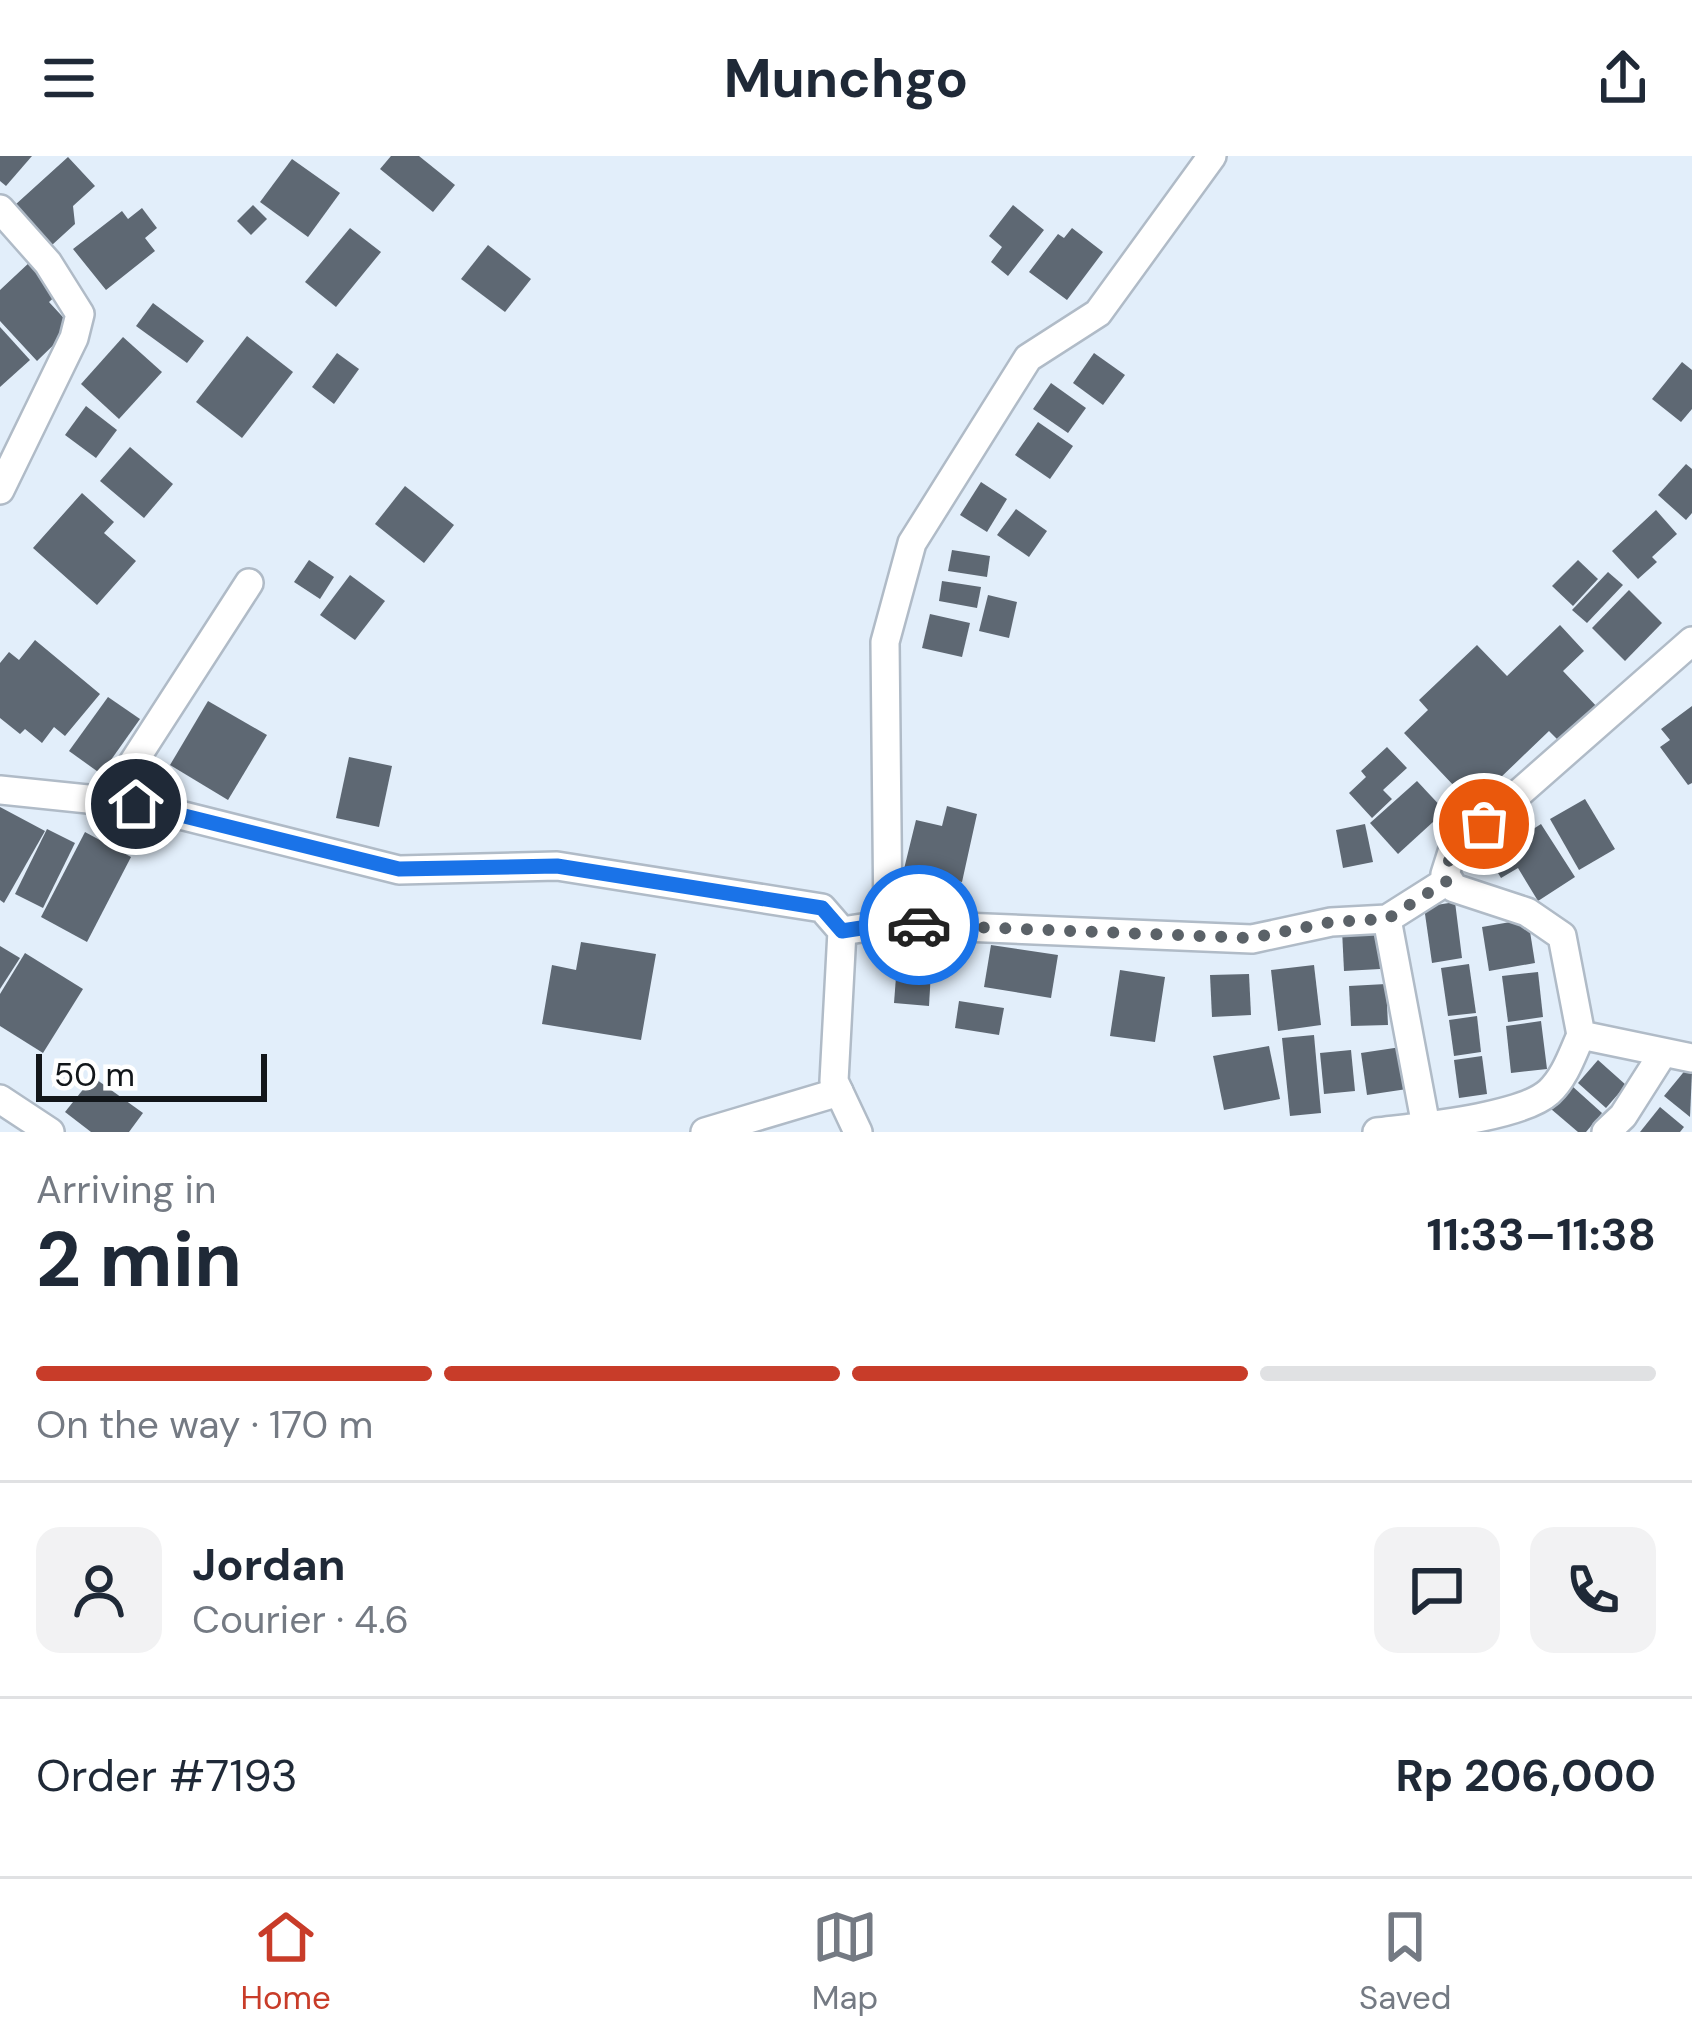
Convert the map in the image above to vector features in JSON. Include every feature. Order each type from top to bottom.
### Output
[{"type":"street","points":[[887,924],[885,642],[912,543],[1028,358],[1098,313],[1212,156]]},
{"type":"street","points":[[0,209],[48,263],[80,314],[74,338],[0,490]]},
{"type":"street","points":[[109,800],[249,584]]},
{"type":"street","points":[[1377,1132],[1483,1118],[1546,1095],[1565,1071],[1581,1035],[1562,936],[1527,912],[1454,888],[1447,881],[1446,864],[1452,852],[1692,640]]},
{"type":"street","points":[[0,790],[109,800],[399,869],[557,866],[822,908],[842,931],[834,1081],[858,1132]]},
{"type":"street","points":[[842,931],[887,924],[1252,938],[1331,922],[1387,919],[1447,881]]},
{"type":"street","points":[[1387,919],[1426,1126]]},
{"type":"street","points":[[1581,1035],[1692,1058]]},
{"type":"street","points":[[1606,1132],[1623,1116],[1663,1053]]},
{"type":"street","points":[[705,1132],[839,1092]]},
{"type":"street","points":[[0,1100],[50,1132]]},
{"type":"building","points":[[0,156],[32,156],[6,186],[0,181]]},
{"type":"building","points":[[391,156],[419,156],[455,185],[433,212],[380,169]]},
{"type":"building","points":[[68,157],[95,186],[73,206],[75,224],[52,245],[15,205]]},
{"type":"building","points":[[292,159],[340,193],[308,237],[260,202]]},
{"type":"building","points":[[253,205],[267,219],[251,235],[237,221]]},
{"type":"building","points":[[1013,205],[1044,230],[1008,276],[991,262],[1002,247],[989,236]]},
{"type":"building","points":[[142,208],[157,228],[145,238],[155,251],[106,290],[73,249],[122,211],[128,219]]},
{"type":"building","points":[[350,228],[381,252],[336,307],[305,282]]},
{"type":"building","points":[[1072,228],[1103,252],[1067,300],[1029,272],[1058,234],[1064,238]]},
{"type":"building","points":[[488,245],[531,279],[505,312],[461,279]]},
{"type":"building","points":[[31,261],[60,292],[49,302],[72,327],[37,361],[0,321],[0,290]]},
{"type":"building","points":[[153,303],[204,341],[187,363],[136,326]]},
{"type":"building","points":[[0,327],[30,360],[0,387]]},
{"type":"building","points":[[247,336],[293,372],[242,438],[196,402]]},
{"type":"building","points":[[123,337],[162,372],[119,419],[81,384]]},
{"type":"building","points":[[337,353],[359,369],[334,404],[312,387]]},
{"type":"building","points":[[1094,353],[1125,375],[1103,405],[1073,383]]},
{"type":"building","points":[[1682,362],[1692,370],[1692,409],[1681,422],[1652,399]]},
{"type":"building","points":[[1051,383],[1086,408],[1068,433],[1033,409]]},
{"type":"building","points":[[86,406],[117,430],[96,458],[65,435]]},
{"type":"building","points":[[1038,422],[1073,446],[1050,479],[1015,455]]},
{"type":"building","points":[[130,447],[173,484],[144,518],[100,481]]},
{"type":"building","points":[[1686,464],[1692,469],[1692,513],[1686,520],[1658,495]]},
{"type":"building","points":[[981,482],[1007,499],[987,532],[960,515]]},
{"type":"building","points":[[405,486],[454,525],[424,563],[375,524]]},
{"type":"building","points":[[82,493],[114,522],[104,533],[136,561],[97,605],[33,548]]},
{"type":"building","points":[[1016,509],[1047,531],[1029,557],[997,535]]},
{"type":"building","points":[[1656,510],[1677,534],[1652,557],[1657,562],[1638,579],[1612,551]]},
{"type":"building","points":[[952,550],[990,556],[987,577],[948,571]]},
{"type":"building","points":[[309,560],[334,577],[320,599],[294,582]]},
{"type":"building","points":[[1578,560],[1598,579],[1573,606],[1552,586]]},
{"type":"building","points":[[1608,572],[1623,585],[1587,623],[1572,610]]},
{"type":"building","points":[[350,575],[385,601],[355,640],[320,615]]},
{"type":"building","points":[[942,581],[981,587],[977,608],[939,601]]},
{"type":"building","points":[[1629,590],[1662,623],[1625,661],[1592,628]]},
{"type":"building","points":[[988,595],[1017,602],[1009,638],[979,631]]},
{"type":"building","points":[[930,614],[970,623],[962,657],[922,648]]},
{"type":"building","points":[[1560,625],[1584,651],[1563,671],[1600,710],[1563,745],[1549,731],[1472,805],[1404,733],[1428,710],[1419,700],[1477,645],[1507,676]]},
{"type":"building","points":[[35,640],[100,694],[65,736],[54,727],[42,743],[0,718],[0,663],[9,652],[19,660]]},
{"type":"building","points":[[108,697],[140,719],[101,774],[69,751]]},
{"type":"building","points":[[208,701],[267,735],[228,800],[170,765]]},
{"type":"building","points":[[1692,706],[1692,783],[1688,785],[1660,747],[1670,740],[1661,729]]},
{"type":"building","points":[[1387,747],[1407,768],[1383,790],[1392,799],[1372,818],[1349,793],[1366,777],[1361,771]]},
{"type":"building","points":[[349,757],[392,766],[379,827],[336,818]]},
{"type":"building","points":[[1417,781],[1445,811],[1398,854],[1370,823]]},
{"type":"building","points":[[1585,799],[1615,849],[1579,870],[1550,819]]},
{"type":"building","points":[[947,806],[977,814],[962,882],[904,869],[916,820],[942,826]]},
{"type":"building","points":[[0,807],[45,831],[4,903],[0,900]]},
{"type":"building","points":[[1365,824],[1373,862],[1343,868],[1336,830]]},
{"type":"building","points":[[1541,824],[1575,877],[1538,901],[1518,868],[1501,878],[1489,858]]},
{"type":"building","points":[[47,829],[75,843],[43,908],[15,894]]},
{"type":"building","points":[[85,832],[131,857],[87,942],[41,917]]},
{"type":"building","points":[[1455,902],[1462,958],[1432,963],[1424,907]]},
{"type":"building","points":[[1528,919],[1535,963],[1489,971],[1482,927]]},
{"type":"building","points":[[1378,928],[1380,969],[1344,971],[1342,930]]},
{"type":"building","points":[[581,942],[656,954],[641,1040],[542,1024],[552,965],[576,970]]},
{"type":"building","points":[[991,945],[1058,955],[1051,998],[984,987]]},
{"type":"building","points":[[0,946],[20,958],[0,989]]},
{"type":"building","points":[[898,951],[932,954],[929,1006],[894,1003]]},
{"type":"building","points":[[25,953],[83,989],[43,1053],[0,1026],[0,994]]},
{"type":"building","points":[[1469,964],[1476,1013],[1448,1016],[1441,968]]},
{"type":"building","points":[[1314,965],[1321,1025],[1278,1031],[1271,970]]},
{"type":"building","points":[[1120,970],[1165,977],[1155,1042],[1110,1036]]},
{"type":"building","points":[[1538,972],[1543,1017],[1508,1022],[1502,976]]},
{"type":"building","points":[[1249,974],[1251,1015],[1212,1017],[1210,975]]},
{"type":"building","points":[[1386,984],[1388,1025],[1351,1026],[1349,986]]},
{"type":"building","points":[[959,1001],[1004,1008],[999,1035],[955,1028]]},
{"type":"building","points":[[1477,1016],[1481,1052],[1454,1056],[1449,1020]]},
{"type":"building","points":[[1541,1021],[1547,1069],[1511,1073],[1506,1026]]},
{"type":"building","points":[[1314,1035],[1321,1113],[1290,1116],[1282,1038]]},
{"type":"building","points":[[1269,1046],[1280,1099],[1224,1110],[1213,1056]]},
{"type":"building","points":[[1401,1047],[1407,1089],[1367,1095],[1361,1053]]},
{"type":"building","points":[[1351,1050],[1355,1091],[1324,1094],[1320,1053]]},
{"type":"building","points":[[1482,1056],[1487,1094],[1459,1098],[1454,1060]]},
{"type":"building","points":[[1598,1060],[1626,1085],[1606,1108],[1578,1083]]},
{"type":"building","points":[[1687,1068],[1692,1072],[1690,1117],[1664,1096]]},
{"type":"building","points":[[93,1077],[143,1113],[129,1132],[91,1132],[65,1112]]},
{"type":"building","points":[[1572,1086],[1602,1113],[1586,1132],[1578,1132],[1551,1109]]},
{"type":"building","points":[[1660,1107],[1684,1127],[1680,1132],[1640,1132]]},
{"type":"way so far","points":[[919,925],[1252,938],[1331,922],[1387,919],[1447,881],[1446,864],[1452,852],[1484,824]]},
{"type":"route","points":[[136,804],[399,869],[557,866],[822,908],[842,931],[919,925]]}]
